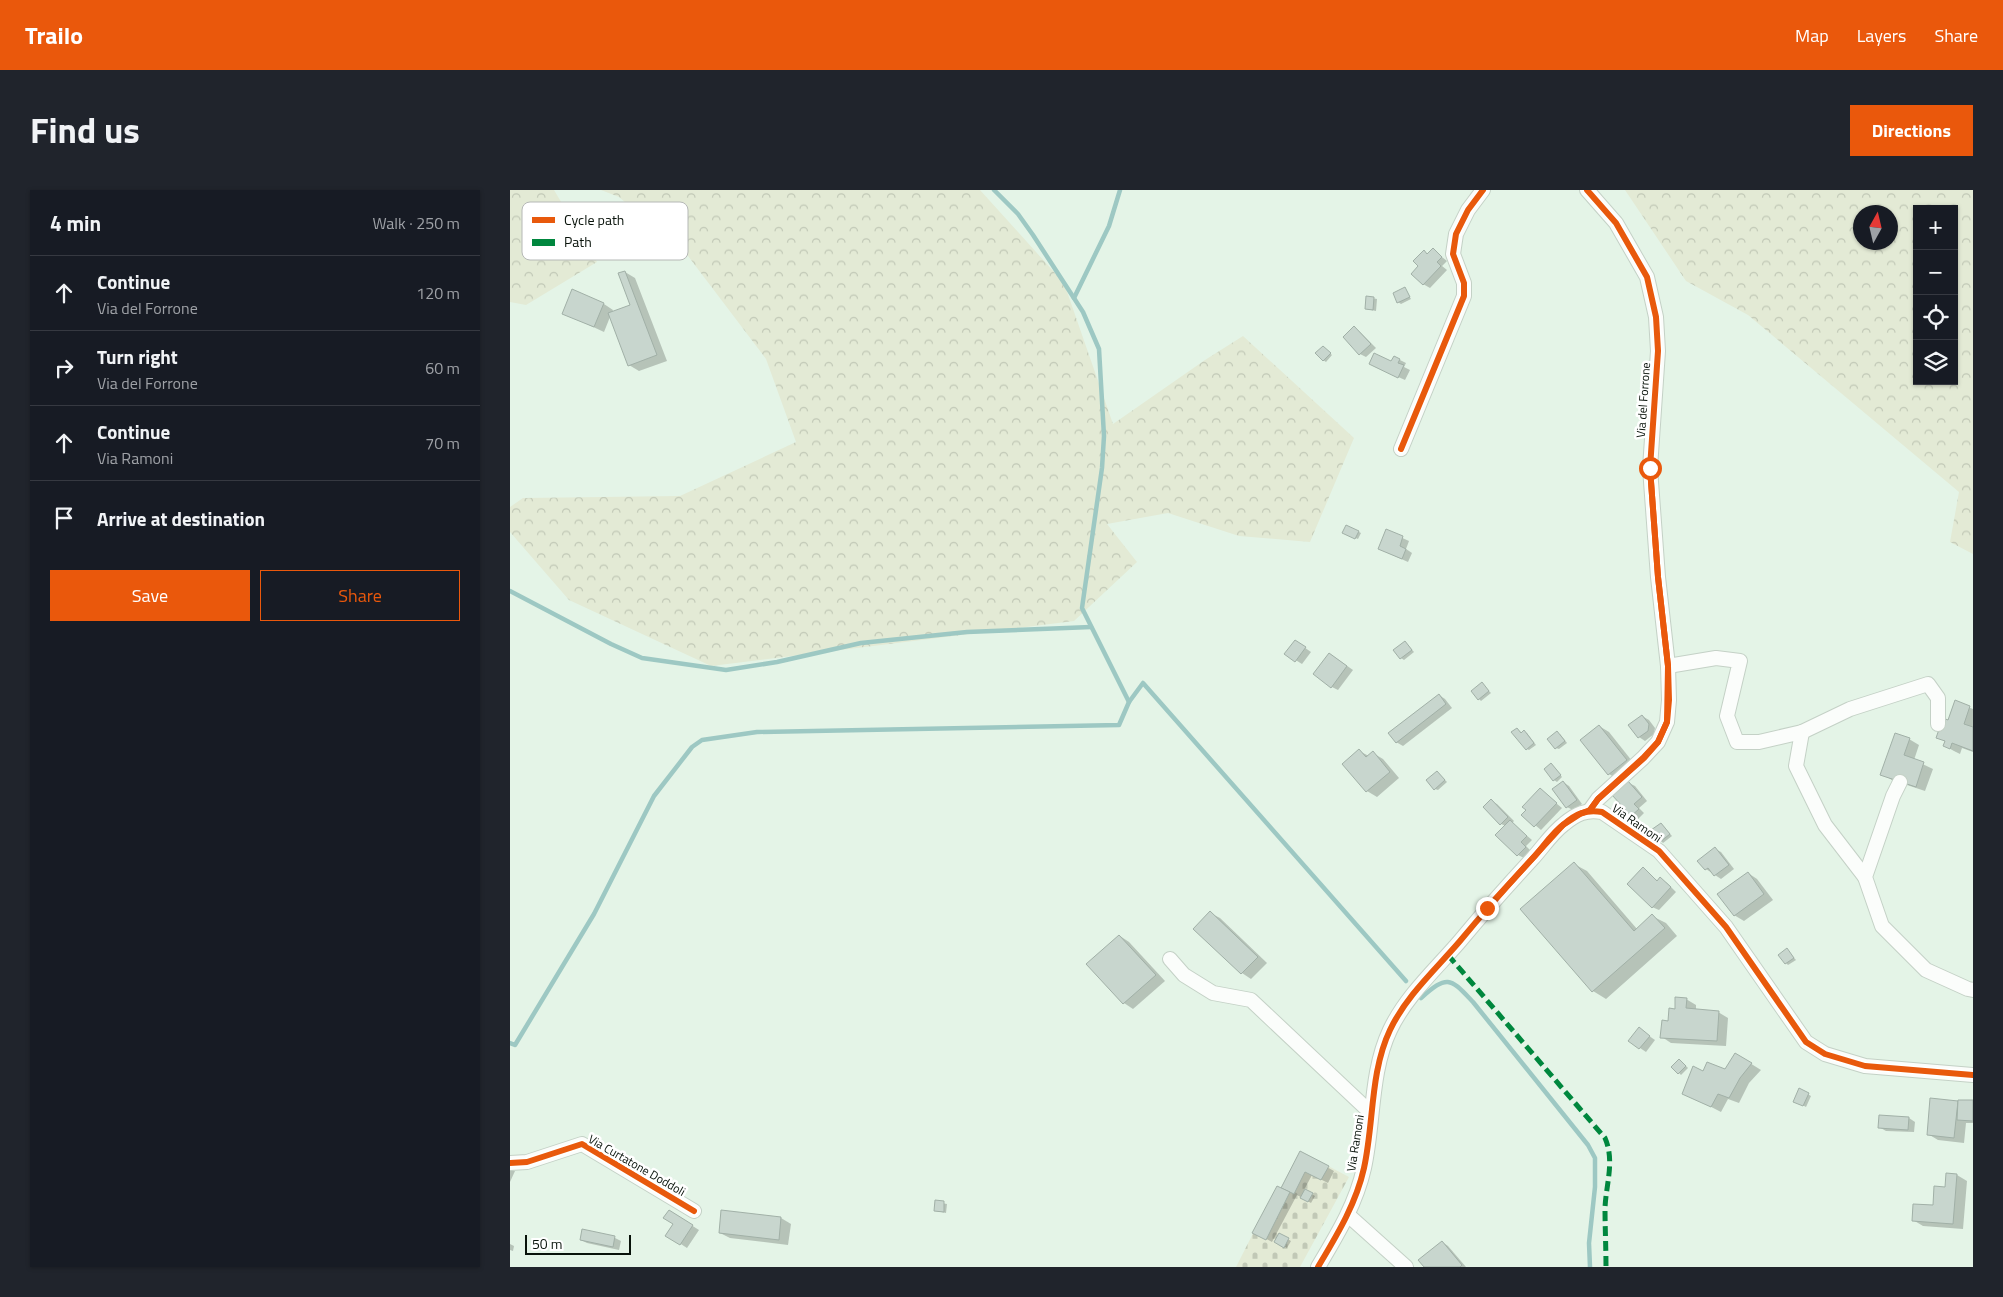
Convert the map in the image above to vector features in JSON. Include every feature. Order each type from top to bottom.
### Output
[{"type":"street","points":[[1401,449],[1464,296],[1464,283],[1453,254],[1456,234],[1468,210],[1483,190]]},
{"type":"street","name":"Via del Forrone","points":[[1587,190],[1616,222],[1647,277],[1656,317],[1658,351],[1650,468],[1658,577],[1668,666],[1667,722],[1658,742],[1644,758],[1598,799],[1590,810]]},
{"type":"street","points":[[1668,666],[1716,658],[1740,661],[1727,716],[1736,742],[1759,742],[1802,732],[1850,709],[1928,684],[1938,698],[1938,724]]},
{"type":"street","points":[[1802,732],[1796,766],[1825,825],[1865,877],[1882,926],[1926,970],[1973,990]]},
{"type":"street","points":[[1865,877],[1893,796],[1900,782]]},
{"type":"street","name":"Via Ramoni","points":[[1318,1267],[1348,1215],[1364,1167],[1381,1057],[1389,1031],[1400,1010],[1487,908],[1563,825],[1590,810],[1602,812],[1659,851],[1726,927],[1806,1042],[1825,1054],[1865,1066],[1973,1075]]},
{"type":"street","points":[[1170,959],[1184,975],[1213,992],[1251,1000],[1371,1113]]},
{"type":"street","name":"Via Curtatone Doddoli","points":[[510,1163],[527,1162],[582,1144],[694,1211]]},
{"type":"street","points":[[1348,1215],[1406,1267]]},
{"type":"green space","points":[[510,190],[554,190],[561,202],[522,202],[522,260],[596,260],[597,262],[526,305],[510,302]]},
{"type":"green space","points":[[601,190],[980,190],[1064,283],[1113,424],[1243,336],[1354,438],[1310,542],[1239,536],[1168,513],[1107,524],[1137,562],[1074,621],[711,666],[569,600],[510,532],[510,507],[523,498],[680,496],[796,442],[766,359],[688,256],[688,202],[625,202],[619,197]]},
{"type":"green space","points":[[1625,190],[1973,190],[1973,554],[1950,542],[1959,492],[1748,315],[1686,281]]},
{"type":"green space","points":[[1300,1151],[1349,1177],[1300,1267],[1236,1267],[1277,1186],[1281,1188]]},
{"type":"building","points":[[1433,248],[1442,257],[1437,262],[1441,266],[1423,285],[1411,274],[1418,266],[1413,261],[1424,250],[1427,254]]},
{"type":"building","points":[[625,271],[657,355],[628,366],[608,313],[630,305],[618,273]]},
{"type":"building","points":[[1405,287],[1410,297],[1397,303],[1393,293]]},
{"type":"building","points":[[572,289],[604,303],[594,327],[562,314]]},
{"type":"building","points":[[1366,296],[1374,297],[1373,310],[1365,309]]},
{"type":"building","points":[[1354,326],[1371,344],[1359,355],[1343,337]]},
{"type":"building","points":[[1323,346],[1331,353],[1323,361],[1315,353]]},
{"type":"building","points":[[1374,353],[1391,361],[1394,356],[1400,359],[1398,363],[1404,365],[1398,378],[1369,364]]},
{"type":"building","points":[[1346,525],[1359,531],[1355,539],[1342,533]]},
{"type":"building","points":[[1386,529],[1403,536],[1400,546],[1406,549],[1402,559],[1378,549]]},
{"type":"building","points":[[1295,640],[1306,647],[1295,662],[1284,654]]},
{"type":"building","points":[[1405,641],[1412,650],[1400,659],[1393,650]]},
{"type":"building","points":[[1329,653],[1347,666],[1331,688],[1313,674]]},
{"type":"building","points":[[1482,682],[1489,691],[1478,700],[1471,691]]},
{"type":"building","points":[[1439,694],[1446,704],[1396,743],[1388,733]]},
{"type":"building","points":[[1955,700],[1970,706],[1964,724],[1973,727],[1973,751],[1952,743],[1950,749],[1943,746],[1945,741],[1936,738],[1943,718],[1948,720]]},
{"type":"building","points":[[1642,715],[1649,724],[1648,731],[1638,738],[1628,725]]},
{"type":"building","points":[[1599,725],[1627,760],[1608,775],[1580,740]]},
{"type":"building","points":[[1517,728],[1521,733],[1524,730],[1534,743],[1526,750],[1511,732]]},
{"type":"building","points":[[1557,731],[1565,741],[1555,749],[1547,739]]},
{"type":"building","points":[[1895,733],[1910,738],[1904,755],[1924,762],[1916,787],[1880,775]]},
{"type":"building","points":[[1359,749],[1366,757],[1373,751],[1390,772],[1366,792],[1342,764]]},
{"type":"building","points":[[1551,763],[1561,775],[1553,781],[1544,769]]},
{"type":"building","points":[[1437,771],[1445,780],[1434,790],[1426,780]]},
{"type":"building","points":[[1563,781],[1577,800],[1566,808],[1552,789]]},
{"type":"building","points":[[1628,781],[1642,797],[1634,804],[1639,809],[1631,816],[1612,795]]},
{"type":"building","points":[[1540,788],[1557,803],[1534,827],[1521,815],[1526,810],[1522,807]]},
{"type":"building","points":[[1491,799],[1508,817],[1500,825],[1483,807]]},
{"type":"building","points":[[1510,820],[1527,836],[1521,842],[1526,847],[1517,856],[1495,835]]},
{"type":"building","points":[[1661,823],[1670,834],[1660,842],[1651,830]]},
{"type":"building","points":[[1715,847],[1729,865],[1714,876],[1708,868],[1705,870],[1697,861]]},
{"type":"building","points":[[1574,862],[1634,931],[1652,914],[1665,928],[1592,992],[1520,909]]},
{"type":"building","points":[[1643,867],[1657,881],[1660,877],[1671,887],[1652,908],[1627,884]]},
{"type":"building","points":[[1748,872],[1764,894],[1734,916],[1717,894]]},
{"type":"building","points":[[1210,911],[1258,957],[1241,974],[1193,929]]},
{"type":"building","points":[[1119,935],[1156,975],[1123,1004],[1086,964]]},
{"type":"building","points":[[1787,948],[1794,958],[1785,964],[1778,955]]},
{"type":"building","points":[[1675,997],[1687,998],[1686,1008],[1719,1011],[1717,1041],[1660,1038],[1662,1020],[1668,1021],[1669,1008],[1675,1009]]},
{"type":"building","points":[[1639,1027],[1650,1036],[1639,1049],[1628,1041]]},
{"type":"building","points":[[1735,1053],[1752,1063],[1740,1078],[1729,1098],[1718,1094],[1711,1107],[1682,1094],[1693,1066],[1703,1071],[1707,1062],[1725,1069]]},
{"type":"building","points":[[1679,1059],[1686,1066],[1678,1074],[1671,1067]]},
{"type":"building","points":[[1799,1088],[1809,1093],[1803,1106],[1793,1102]]},
{"type":"building","points":[[1930,1098],[1958,1101],[1954,1138],[1927,1135]]},
{"type":"building","points":[[1958,1100],[1973,1100],[1973,1121],[1957,1120]]},
{"type":"building","points":[[1879,1115],[1909,1117],[1908,1130],[1878,1128]]},
{"type":"building","points":[[1300,1151],[1329,1166],[1321,1180],[1305,1172],[1294,1194],[1281,1188]]},
{"type":"building","points":[[1946,1173],[1957,1174],[1953,1224],[1912,1221],[1913,1204],[1933,1205],[1934,1186],[1945,1187]]},
{"type":"building","points":[[1277,1186],[1290,1192],[1266,1240],[1252,1233]]},
{"type":"building","points":[[1305,1189],[1313,1193],[1308,1202],[1300,1198]]},
{"type":"building","points":[[935,1200],[944,1201],[944,1212],[934,1211]]},
{"type":"building","points":[[669,1210],[693,1225],[680,1245],[665,1236],[673,1224],[663,1218]]},
{"type":"building","points":[[721,1210],[781,1217],[779,1240],[719,1233]]},
{"type":"building","points":[[582,1229],[615,1236],[613,1247],[580,1240]]},
{"type":"building","points":[[1279,1233],[1289,1238],[1284,1248],[1274,1242]]},
{"type":"building","points":[[1442,1241],[1462,1265],[1460,1267],[1424,1267],[1418,1260]]},
{"type":"waterway","points":[[994,190],[1018,214],[1033,235],[1083,312],[1099,349],[1104,436],[1102,468],[1082,608],[1129,702]]},
{"type":"waterway","points":[[1074,298],[1109,226],[1120,190]]},
{"type":"waterway","points":[[510,591],[611,644],[642,658],[726,670],[777,662],[861,643],[967,632],[1091,627]]},
{"type":"waterway","points":[[510,1043],[515,1045],[594,914],[654,796],[692,747],[702,740],[757,732],[1119,725],[1129,702],[1143,683],[1406,981]]},
{"type":"waterway","points":[[1421,998],[1443,982],[1454,984],[1459,988],[1473,1002],[1588,1145],[1595,1158],[1595,1187],[1589,1243],[1590,1267]]},
{"type":"marked path","points":[[1448,955],[1605,1138],[1610,1164],[1605,1208],[1606,1267]]},
{"type":"cycle path","points":[[1401,449],[1464,296],[1464,283],[1453,254],[1456,234],[1468,210],[1483,190]]},
{"type":"cycle path","points":[[1587,190],[1616,223],[1647,277],[1656,317],[1658,351],[1650,468],[1658,577],[1668,666],[1669,700],[1667,722],[1658,742],[1598,799],[1590,810]]},
{"type":"cycle path","points":[[1318,1267],[1345,1219],[1361,1181],[1379,1063],[1390,1030],[1404,1006],[1422,983],[1496,899],[1552,836],[1568,820],[1582,813],[1591,811],[1602,812],[1659,851],[1726,927],[1806,1042],[1825,1054],[1865,1066],[1973,1075]]},
{"type":"cycle path","points":[[510,1163],[527,1162],[582,1144],[694,1211]]},
{"type":"route","points":[[1487,908],[1563,825],[1590,810],[1598,799],[1644,758],[1658,742],[1667,722],[1669,700],[1668,666],[1658,577],[1650,468]]}]
